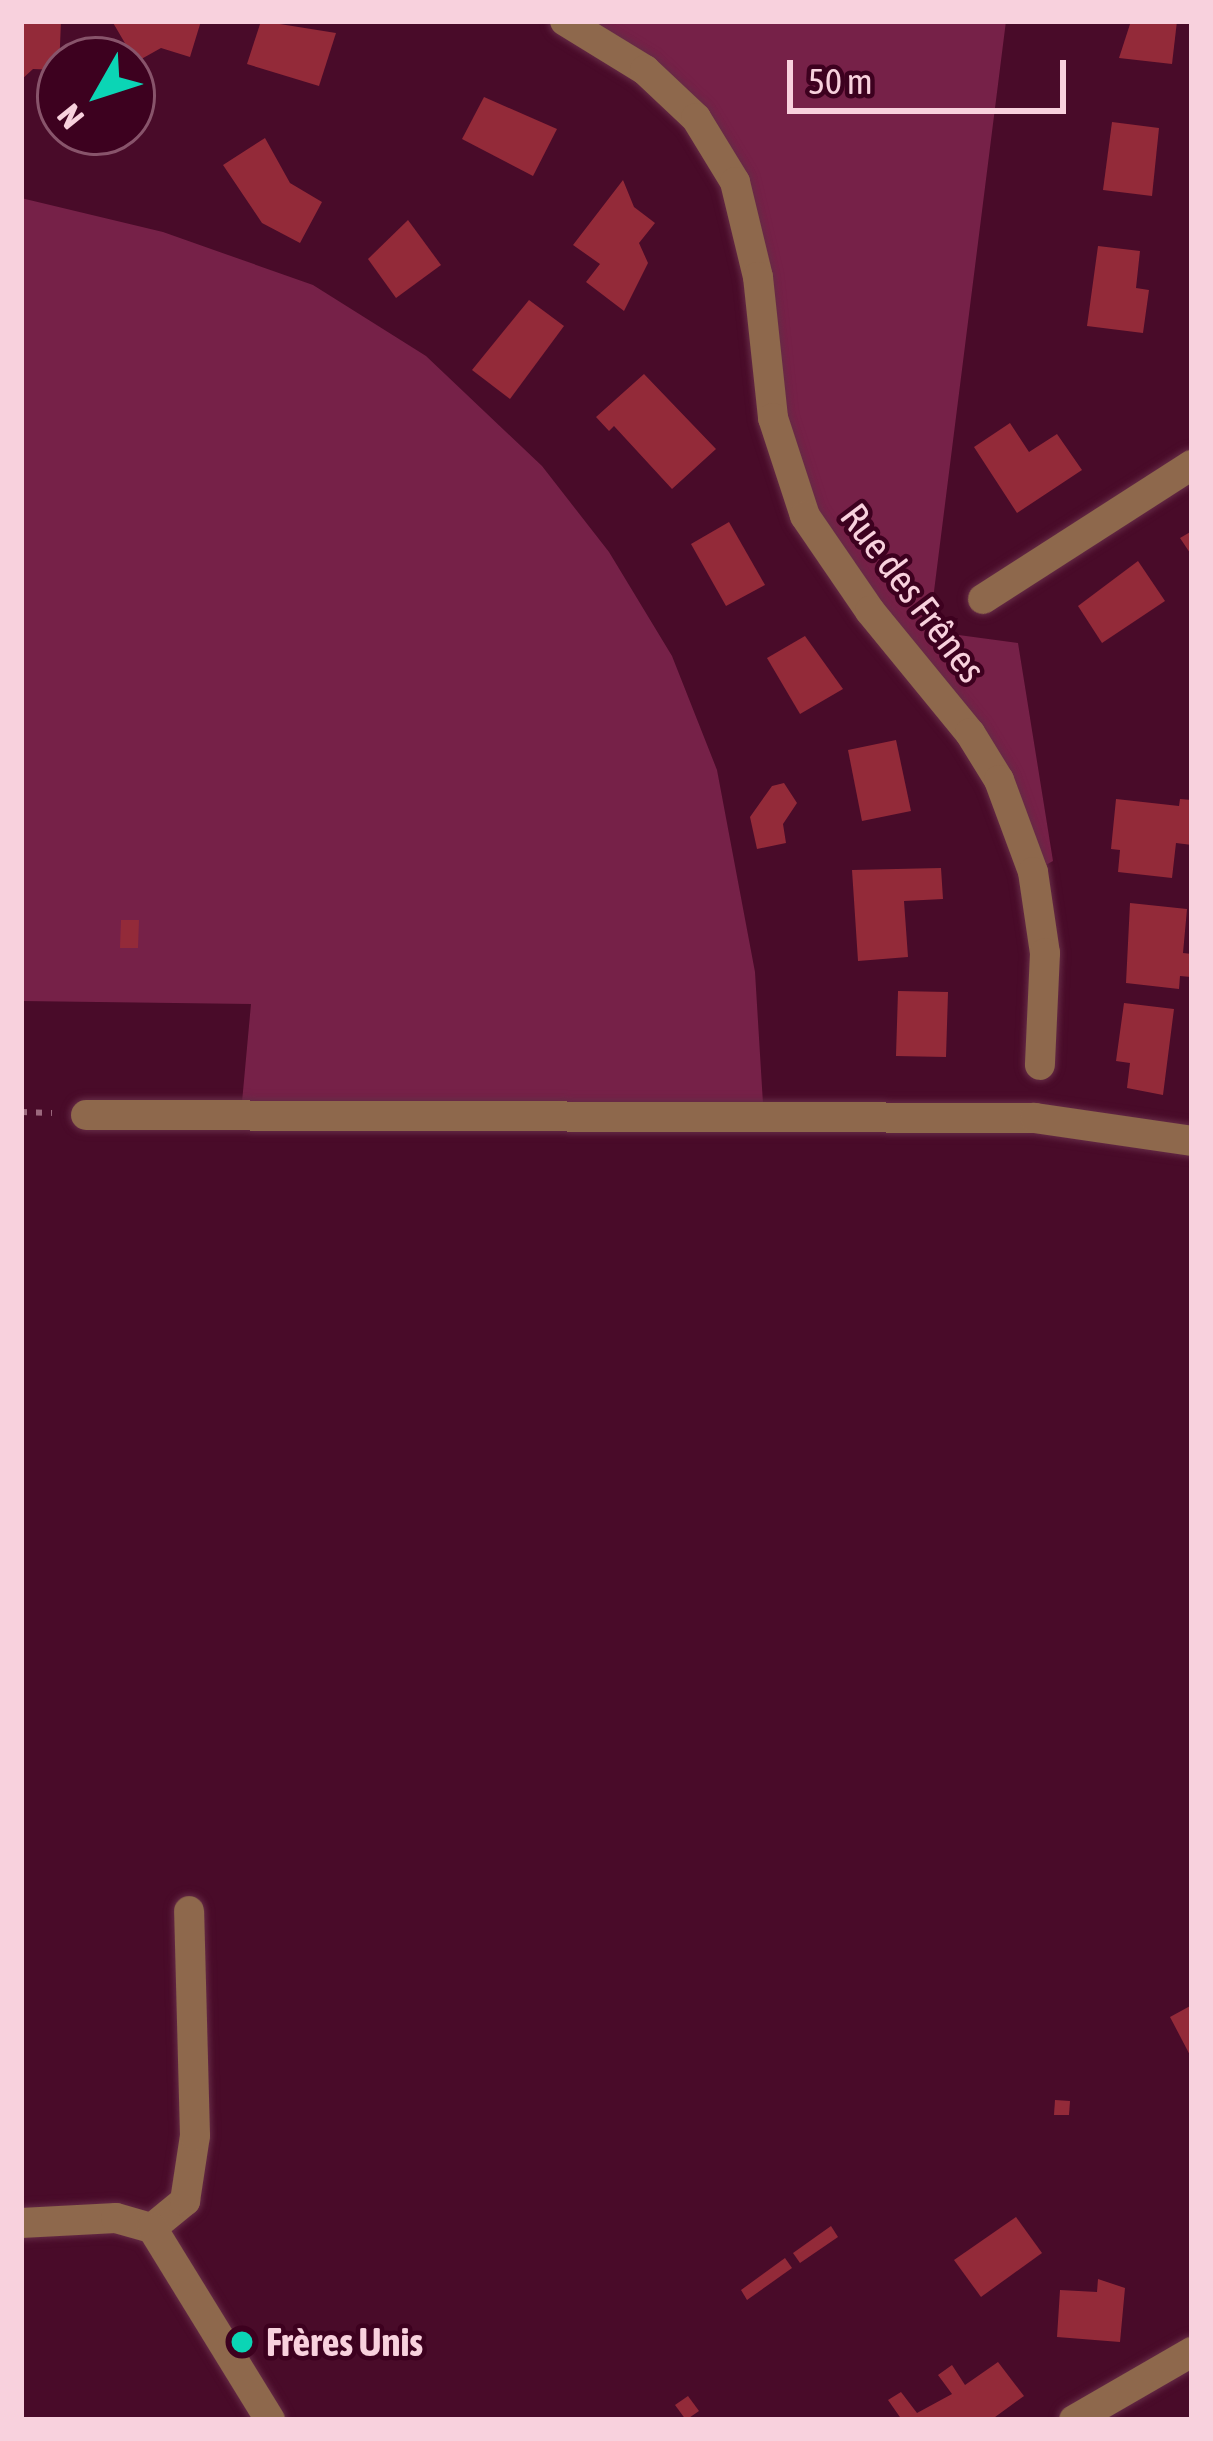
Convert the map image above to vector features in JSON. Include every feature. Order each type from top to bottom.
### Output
[{"type":"street","name":"Rue des Frênes","points":[[565,21],[645,70],[696,118],[735,182],[758,277],[772,418],[806,516],[870,610],[970,733],[999,780],[1034,872],[1045,953],[1035,1118]]},
{"type":"street","points":[[983,599],[1192,465]]},
{"type":"street","points":[[86,1115],[1035,1118],[1192,1142]]},
{"type":"street","points":[[152,2228],[184,2201],[195,2136],[189,1911]]},
{"type":"street","points":[[21,2223],[116,2218],[152,2228],[255,2414]]},
{"type":"street","points":[[1074,2420],[1192,2352]]},
{"type":"shaded area","points":[[565,21],[1006,21],[929,631],[1018,643],[1053,861],[1033,872],[999,780],[805,516],[758,277],[696,118]]},
{"type":"shaded area","points":[[21,198],[163,232],[313,285],[426,356],[542,466],[609,552],[672,656],[717,770],[755,972],[764,1120],[241,1113],[251,1004],[21,1001]]},
{"type":"building","points":[[61,21],[60,36],[36,36],[36,69],[21,80],[21,24]]},
{"type":"building","points":[[112,21],[201,21],[190,57],[161,48],[156,51],[156,36],[121,36]]},
{"type":"building","points":[[261,21],[336,33],[319,86],[247,64]]},
{"type":"building","points":[[1131,21],[1177,21],[1172,64],[1119,58]]},
{"type":"building","points":[[484,97],[557,129],[533,176],[462,139]]},
{"type":"building","points":[[1112,122],[1159,128],[1152,196],[1103,190]]},
{"type":"building","points":[[265,138],[290,183],[322,202],[300,243],[262,223],[223,165]]},
{"type":"building","points":[[623,180],[634,207],[655,223],[639,243],[648,263],[624,311],[586,282],[600,264],[573,245]]},
{"type":"building","points":[[408,220],[441,265],[396,298],[368,259]]},
{"type":"building","points":[[1098,246],[1140,251],[1136,288],[1149,290],[1143,333],[1087,326]]},
{"type":"building","points":[[529,300],[564,326],[510,399],[472,370]]},
{"type":"building","points":[[644,374],[716,449],[672,489],[614,426],[609,431],[596,417]]},
{"type":"building","points":[[1010,423],[1029,452],[1057,434],[1082,470],[1017,513],[974,447]]},
{"type":"building","points":[[729,522],[765,585],[726,606],[691,544]]},
{"type":"building","points":[[1192,531],[1192,556],[1180,538]]},
{"type":"building","points":[[1138,561],[1165,601],[1102,643],[1078,606]]},
{"type":"building","points":[[805,636],[843,689],[800,714],[767,658]]},
{"type":"building","points":[[896,740],[911,811],[862,821],[848,750]]},
{"type":"building","points":[[784,783],[797,803],[783,824],[786,843],[757,849],[750,817],[772,786]]},
{"type":"building","points":[[1116,799],[1179,806],[1180,799],[1192,800],[1192,845],[1176,843],[1172,878],[1118,872],[1120,850],[1111,849]]},
{"type":"building","points":[[941,868],[943,899],[904,901],[908,957],[858,961],[852,870]]},
{"type":"building","points":[[1130,903],[1187,909],[1183,953],[1192,954],[1191,977],[1180,976],[1179,989],[1126,983]]},
{"type":"building","points":[[121,920],[139,920],[138,948],[120,948]]},
{"type":"building","points":[[898,991],[948,992],[946,1057],[896,1056]]},
{"type":"building","points":[[1124,1003],[1174,1009],[1163,1095],[1127,1088],[1130,1063],[1116,1061]]},
{"type":"building","points":[[1192,2005],[1192,2059],[1170,2017]]},
{"type":"building","points":[[1055,2100],[1070,2101],[1069,2115],[1054,2115]]},
{"type":"building","points":[[1016,2217],[1042,2253],[981,2297],[954,2260]]},
{"type":"building","points":[[831,2226],[838,2237],[800,2263],[793,2253]]},
{"type":"building","points":[[785,2258],[792,2268],[747,2300],[741,2290]]},
{"type":"building","points":[[1098,2279],[1125,2288],[1120,2342],[1057,2337],[1060,2290],[1097,2292]]},
{"type":"building","points":[[998,2362],[1024,2396],[991,2420],[902,2420],[888,2400],[901,2392],[917,2413],[952,2394],[938,2375],[952,2365],[965,2385]]},
{"type":"building","points":[[688,2396],[699,2411],[686,2420],[675,2405]]},
{"type":"place","name":"Frères Unis","points":[[242,2342]]}]
